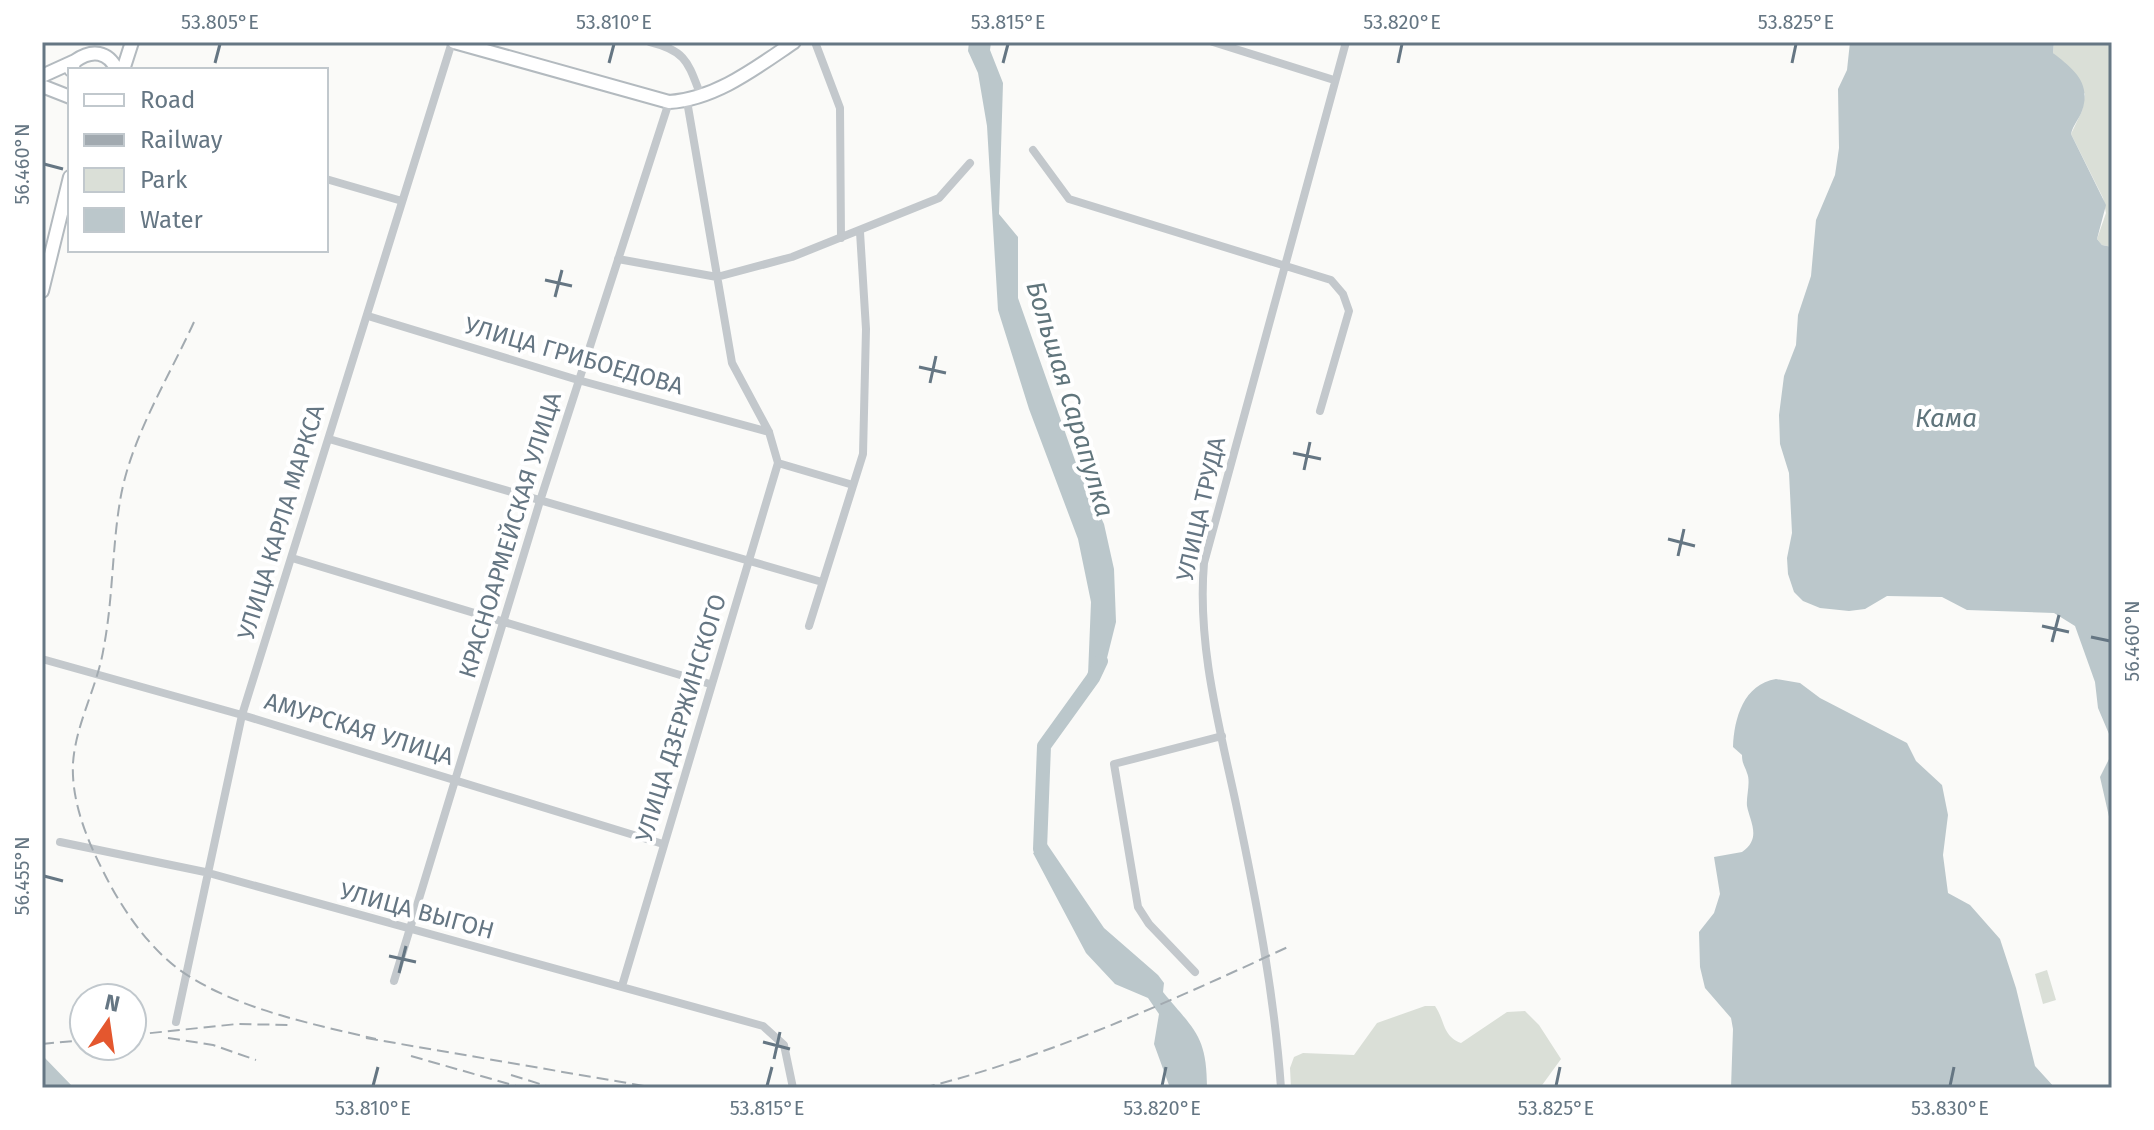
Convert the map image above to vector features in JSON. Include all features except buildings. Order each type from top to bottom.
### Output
[{"type":"main road","points":[[76,63],[96,42]]},
{"type":"main road","points":[[121,68],[132,42]]},
{"type":"main road","points":[[453,42],[669,102],[687,101],[725,85],[794,42]]},
{"type":"main road","points":[[42,76],[101,54],[118,68]]},
{"type":"main road","points":[[42,86],[68,96]]},
{"type":"main road","points":[[42,291],[68,185]]},
{"type":"street","name":"УЛИЦА КАРЛА МАРКСА","points":[[176,1022],[205,872],[242,715],[453,42]]},
{"type":"street","points":[[650,42],[679,52],[687,61],[701,96]]},
{"type":"street","points":[[815,42],[840,108],[841,238]]},
{"type":"street","points":[[1213,42],[1334,80]]},
{"type":"street","name":"УЛИЦА ТРУДА","points":[[1281,1088],[1268,957],[1222,736],[1205,643],[1201,598],[1204,563],[1346,42]]},
{"type":"street","points":[[687,101],[732,363],[769,432],[778,463],[853,485]]},
{"type":"street","name":"КРАСНОАРМЕЙСКАЯ УЛИЦА","points":[[394,981],[407,930],[457,780],[540,501],[669,102]]},
{"type":"street","points":[[1033,150],[1069,199],[1284,268],[1331,280],[1343,294],[1349,311],[1320,411]]},
{"type":"street","points":[[618,259],[717,277],[792,257],[939,198],[970,163]]},
{"type":"street","points":[[328,180],[402,201]]},
{"type":"street","points":[[809,626],[863,454],[866,329],[860,232]]},
{"type":"street","name":"УЛИЦА ГРИБОЕДОВА","points":[[368,316],[578,380],[769,432]]},
{"type":"street","points":[[329,439],[822,582]]},
{"type":"street","name":"УЛИЦА ДЗЕРЖИНСКОГО","points":[[622,986],[778,463]]},
{"type":"street","points":[[292,558],[710,684]]},
{"type":"street","name":"АМУРСКАЯ УЛИЦА","points":[[42,659],[242,715],[663,844]]},
{"type":"street","points":[[1195,972],[1149,924],[1138,907],[1114,764],[1222,736]]},
{"type":"street","name":"УЛИЦА ВЫГОН","points":[[60,842],[205,872],[763,1026],[784,1045],[793,1088]]},
{"type":"green space","points":[[2054,42],[2112,42],[2112,247],[2102,245],[2097,239],[2106,213],[2103,198],[2071,134],[2082,111],[2085,94],[2053,53]]},
{"type":"green space","points":[[2047,970],[2056,1000],[2043,1004],[2035,974]]},
{"type":"green space","points":[[1425,1006],[1435,1006],[1447,1032],[1461,1043],[1507,1012],[1525,1011],[1539,1025],[1561,1059],[1540,1088],[1291,1088],[1290,1068],[1294,1057],[1303,1053],[1354,1055],[1377,1023]]},
{"type":"water","points":[[969,42],[991,42],[990,50],[1003,83],[999,214],[1018,237],[1018,298],[1077,466],[1104,524],[1114,569],[1116,622],[1106,662],[1095,680],[1088,675],[1091,602],[1078,539],[1029,409],[998,310],[987,126],[978,73],[968,51]]},
{"type":"water","name":"Кама","points":[[1850,42],[2054,42],[2053,53],[2073,70],[2082,84],[2082,111],[2071,134],[2106,205],[2097,239],[2102,245],[2112,247],[2112,741],[2098,708],[2095,682],[2075,626],[2054,613],[1967,610],[1942,597],[1887,596],[1865,609],[1849,611],[1820,608],[1803,601],[1794,592],[1787,558],[1792,533],[1789,473],[1780,444],[1779,415],[1784,376],[1796,345],[1798,315],[1811,276],[1816,220],[1835,175],[1839,148],[1838,89],[1847,70]]},
{"type":"water","points":[[1776,679],[1800,683],[1820,698],[1907,743],[1916,761],[1942,785],[1948,815],[1943,855],[1948,893],[1970,905],[2000,939],[2016,988],[2035,1066],[2055,1088],[1731,1088],[1731,1018],[1705,988],[1700,967],[1699,932],[1714,913],[1720,894],[1714,857],[1742,852],[1753,836],[1747,806],[1748,777],[1742,755],[1733,747],[1739,714],[1756,688]]},
{"type":"water","points":[[2112,741],[2112,830],[2100,777],[2110,757]]},
{"type":"water","points":[[1047,844],[1104,928],[1164,983],[1163,992],[1197,1034],[1204,1056],[1207,1088],[1170,1088],[1154,1044],[1159,1014],[1148,998],[1115,984],[1086,953],[1033,853]]},
{"type":"water","points":[[42,1055],[74,1088],[44,1088]]},
{"type":"waterway","name":"Большая Сарапулка","points":[[1050,864],[1040,849],[1044,746],[1093,678],[1101,661]]},
{"type":"railway","points":[[194,322],[141,432],[125,478],[117,519],[104,646],[75,748],[73,777],[77,806],[92,847],[118,899],[145,936],[177,968],[198,982],[247,1004],[376,1039]]},
{"type":"railway","points":[[923,1088],[1064,1044],[1290,946]]},
{"type":"railway","points":[[148,1033],[237,1024],[291,1025]]},
{"type":"railway","points":[[168,1038],[213,1045],[256,1060]]},
{"type":"railway","points":[[366,1038],[656,1088]]},
{"type":"railway","points":[[42,1044],[68,1042]]},
{"type":"railway","points":[[411,1056],[523,1088]]},
{"type":"railway","points":[[511,1075],[553,1088]]}]
